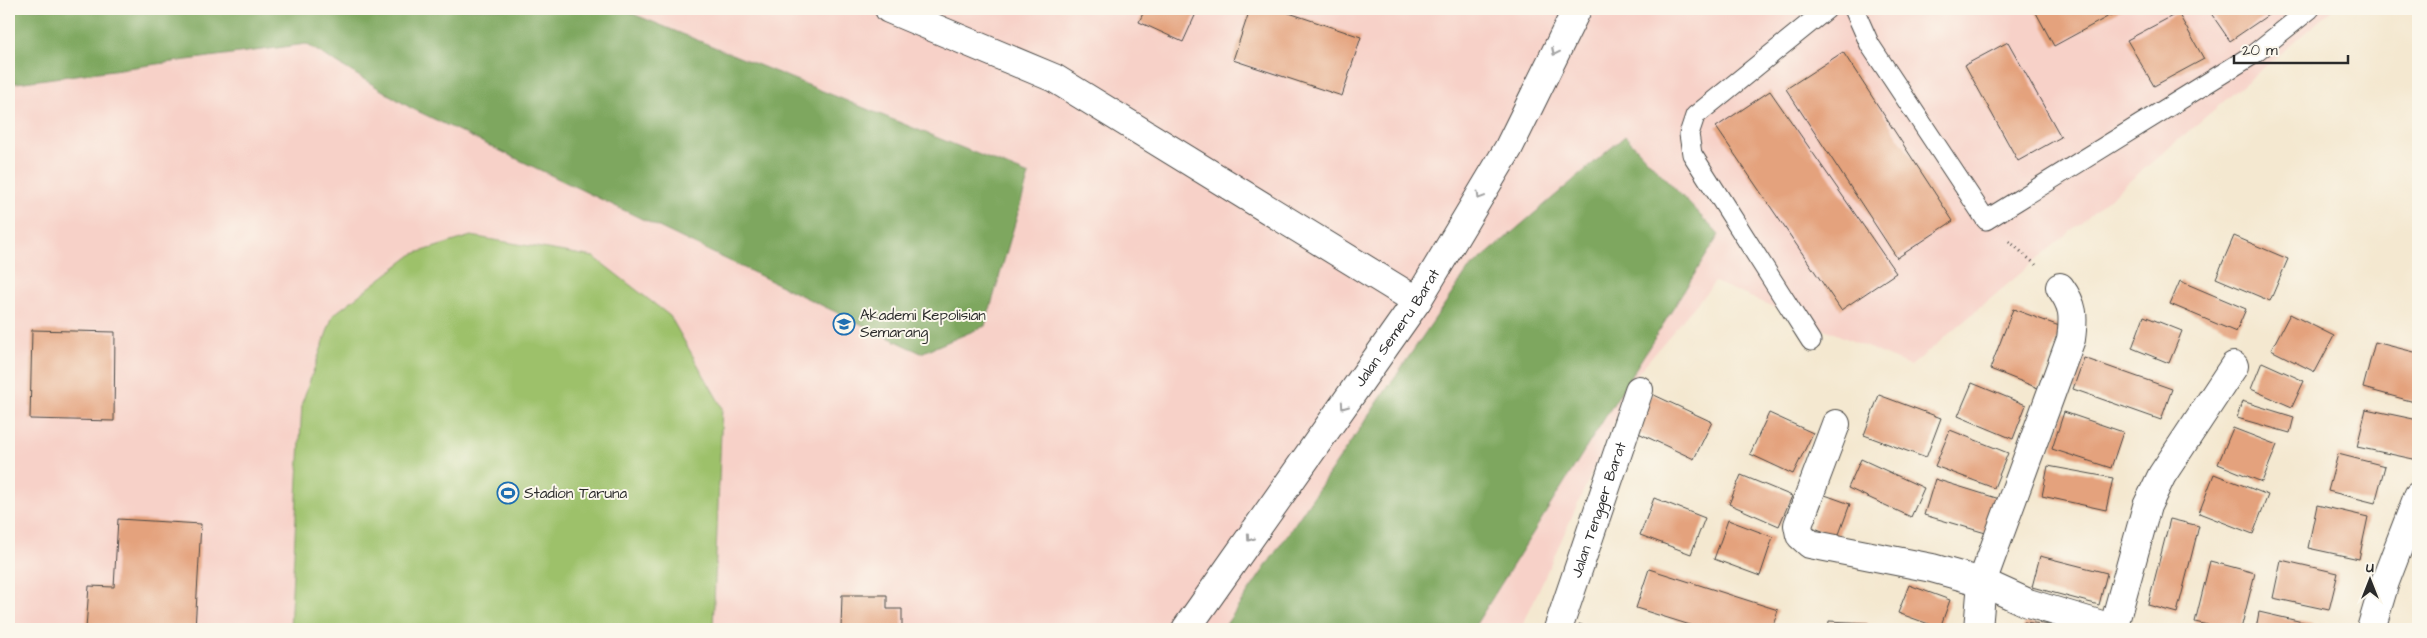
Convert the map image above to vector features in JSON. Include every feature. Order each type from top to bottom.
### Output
[{"type":"street","points":[[889,9],[1054,78],[1417,301]]},
{"type":"street","name":"Jalan Semeru Barat","points":[[1186,629],[1417,301],[1508,149],[1577,9]]},
{"type":"street","points":[[1978,629],[1982,582],[2070,339],[2073,320],[2070,301],[2060,287]]},
{"type":"street","points":[[1836,424],[1798,526],[1800,535],[1810,544],[1932,568],[1982,582],[2028,603],[2114,629],[2147,506],[2162,475],[2234,366]]},
{"type":"street","name":"Jalan Tengger Barat","points":[[1558,629],[1639,390]]},
{"type":"street","points":[[2371,629],[2384,582],[2418,496]]},
{"type":"lane","points":[[1811,341],[1692,154],[1689,134],[1695,116],[1827,9]]},
{"type":"lane","points":[[1854,9],[1870,46],[1986,220],[2254,54],[2310,9]]},
{"type":"path","points":[[1986,220],[2060,287]]},
{"type":"shaded area","name":"Akademi Kepolisian Semarang","points":[[9,9],[2333,9],[1911,366],[1715,282],[1636,375],[1521,629],[9,629]]},
{"type":"green space","points":[[9,9],[621,9],[1029,175],[985,326],[921,353],[411,108],[306,44],[9,84]]},
{"type":"green space","points":[[1625,136],[1719,235],[1473,629],[1223,629],[1468,270]]},
{"type":"green space","name":"Stadion Taruna","points":[[471,236],[594,257],[670,316],[722,407],[713,629],[290,629],[302,403],[333,315],[413,254]]},
{"type":"building","points":[[1145,9],[1198,9],[1183,42],[1139,22]]},
{"type":"building","points":[[1250,9],[1277,9],[1361,37],[1342,96],[1233,60]]},
{"type":"building","points":[[2034,9],[2122,9],[2054,46]]},
{"type":"building","points":[[2208,9],[2277,9],[2230,41]]},
{"type":"building","points":[[2178,13],[2204,59],[2154,86],[2127,40]]},
{"type":"building","points":[[2008,42],[2061,137],[2018,161],[1965,65]]},
{"type":"building","points":[[1843,52],[1953,221],[1897,258],[1786,89]]},
{"type":"building","points":[[1770,91],[1896,273],[1841,310],[1716,127]]},
{"type":"building","points":[[2234,236],[2288,259],[2270,301],[2216,278]]},
{"type":"building","points":[[2180,281],[2246,309],[2236,332],[2170,304]]},
{"type":"building","points":[[2013,309],[2062,327],[2038,388],[1990,369]]},
{"type":"building","points":[[2290,314],[2334,336],[2315,372],[2271,350]]},
{"type":"building","points":[[2144,316],[2182,331],[2169,363],[2132,348]]},
{"type":"building","points":[[32,330],[115,332],[114,421],[30,419]]},
{"type":"building","points":[[2375,342],[2418,353],[2418,403],[2363,388]]},
{"type":"building","points":[[2084,358],[2172,389],[2161,420],[2073,389]]},
{"type":"building","points":[[2262,362],[2304,381],[2292,407],[2251,389]]},
{"type":"building","points":[[1972,383],[2026,405],[2013,439],[1958,416]]},
{"type":"building","points":[[1652,394],[1712,422],[1694,459],[1634,431]]},
{"type":"building","points":[[1879,395],[1941,418],[1926,458],[1864,435]]},
{"type":"building","points":[[2242,401],[2294,417],[2290,433],[2237,418]]},
{"type":"building","points":[[2366,409],[2418,420],[2418,460],[2357,447]]},
{"type":"building","points":[[2064,412],[2123,432],[2111,468],[2052,449]]},
{"type":"building","points":[[1769,413],[1813,433],[1793,474],[1750,454]]},
{"type":"building","points":[[2233,428],[2277,445],[2262,482],[2218,464]]},
{"type":"building","points":[[1950,430],[2008,453],[1994,488],[1935,466]]},
{"type":"building","points":[[2338,454],[2385,466],[2375,503],[2328,491]]},
{"type":"building","points":[[1861,459],[1924,488],[1911,517],[1848,488]]},
{"type":"building","points":[[2048,466],[2113,478],[2106,510],[2042,496]]},
{"type":"building","points":[[2214,474],[2268,495],[2253,534],[2199,513]]},
{"type":"building","points":[[1741,475],[1792,496],[1779,526],[1729,504]]},
{"type":"building","points":[[1935,479],[2006,501],[1996,536],[1924,515]]},
{"type":"building","points":[[1825,495],[1850,504],[1838,537],[1812,527]]},
{"type":"building","points":[[1654,498],[1705,518],[1691,554],[1640,535]]},
{"type":"building","points":[[2317,505],[2368,517],[2359,559],[2308,548]]},
{"type":"building","points":[[118,519],[201,524],[195,629],[86,629],[89,586],[114,587]]},
{"type":"building","points":[[2170,519],[2199,526],[2177,613],[2148,605]]},
{"type":"building","points":[[1728,520],[1773,537],[1760,576],[1714,559]]},
{"type":"building","points":[[2040,556],[2107,573],[2099,605],[2032,587]]},
{"type":"building","points":[[2281,560],[2338,573],[2329,610],[2273,598]]},
{"type":"building","points":[[2210,561],[2255,573],[2241,629],[2224,629],[2195,622]]},
{"type":"building","points":[[1649,569],[1778,610],[1772,629],[1703,629],[1636,608]]},
{"type":"building","points":[[1909,585],[1950,600],[1940,628],[1898,613]]},
{"type":"building","points":[[842,595],[887,595],[887,609],[902,609],[902,629],[841,629]]},
{"type":"building","points":[[2259,612],[2320,626],[2319,629],[2256,629]]},
{"type":"building","points":[[1829,621],[1868,623],[1868,629],[1828,629]]},
{"type":"building","points":[[2024,622],[2080,628],[2080,629],[2023,629]]},
{"type":"building","points":[[1579,624],[1593,629],[1577,629]]},
{"type":"place","name":"Akademi Kepolisian Semarang","points":[[844,324]]},
{"type":"place","name":"Stadion Taruna","points":[[508,493]]}]
